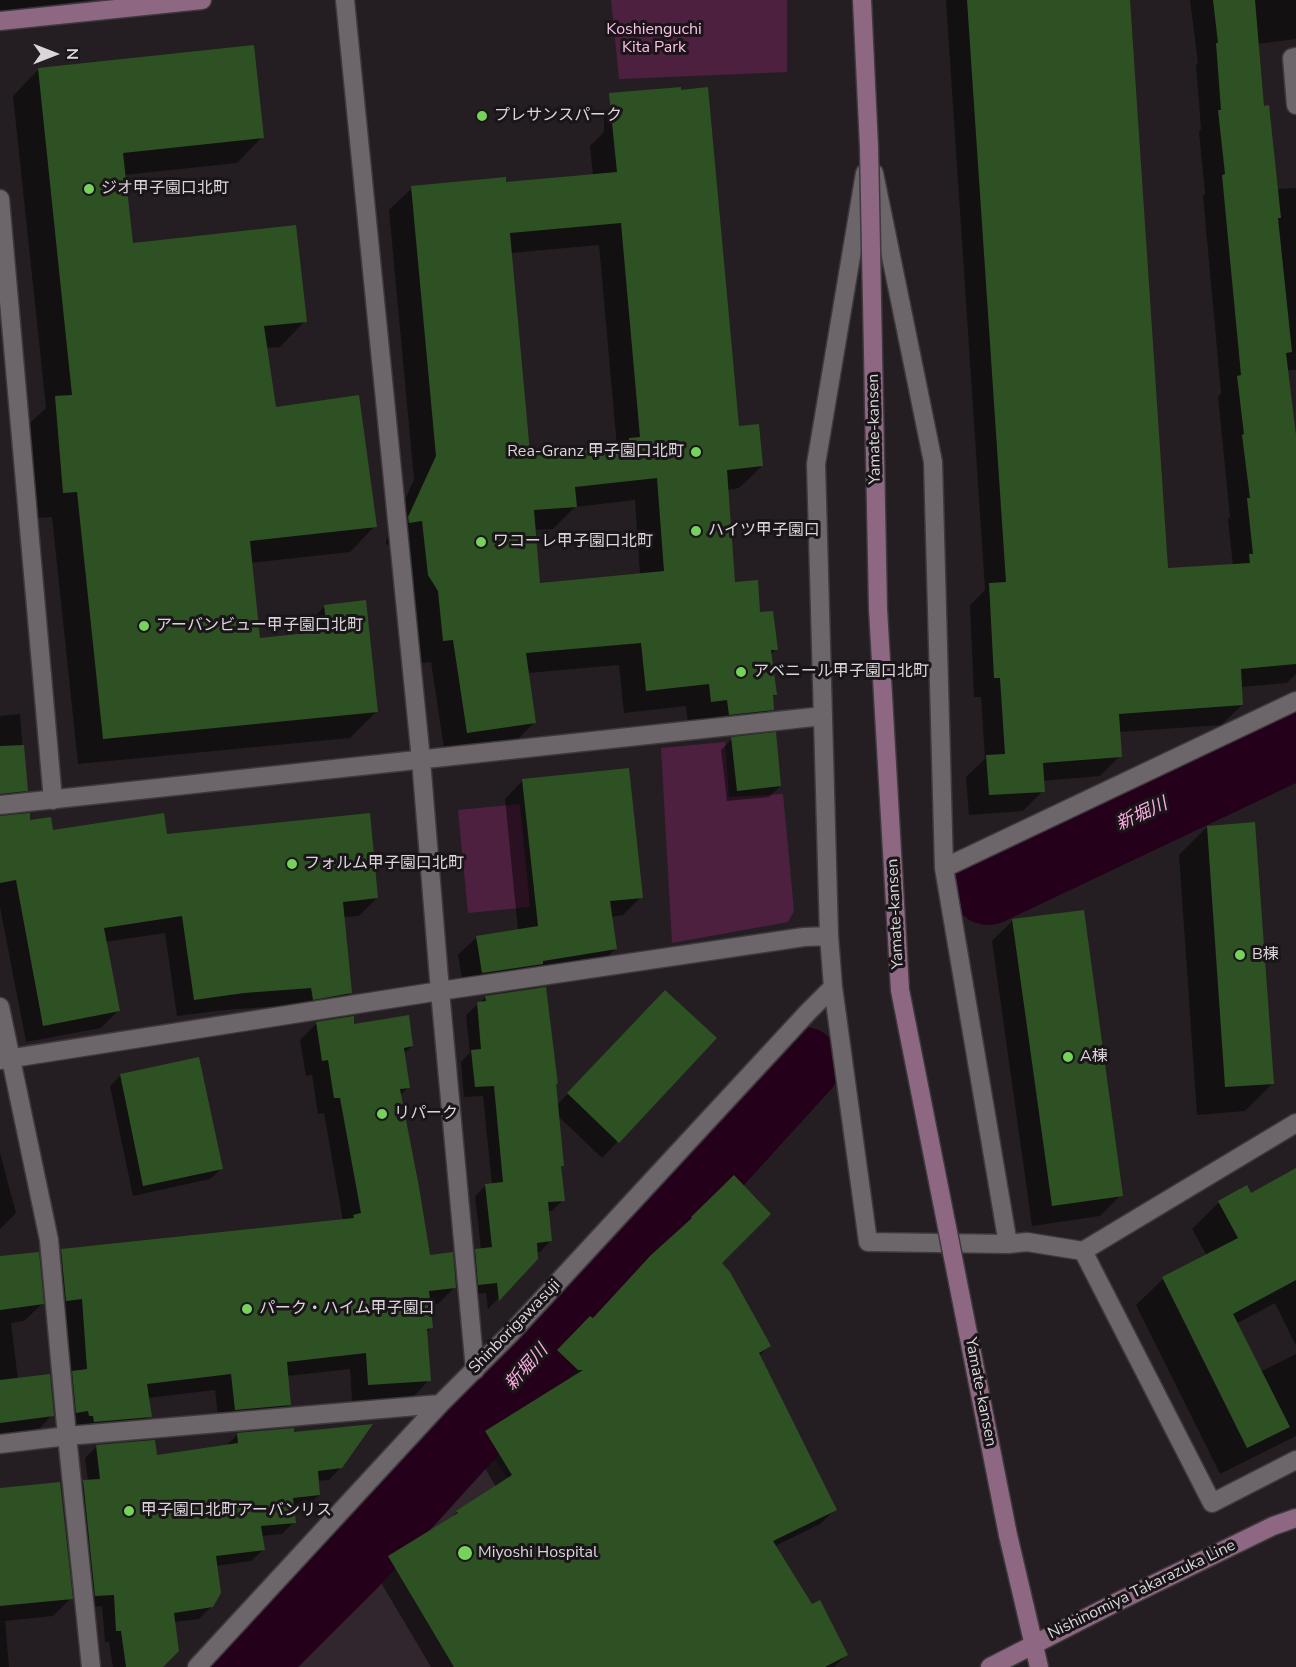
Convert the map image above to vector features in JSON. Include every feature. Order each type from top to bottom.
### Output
[{"type":"street","points":[[0,21],[202,0]]},
{"type":"street","points":[[345,0],[421,760],[475,1370]]},
{"type":"street","name":"Yamate-kansen","points":[[862,0],[869,147],[878,609],[900,990],[1008,1534],[1039,1667]]},
{"type":"street","points":[[1296,57],[1292,58],[1296,105]]},
{"type":"street","points":[[869,147],[816,464],[829,936],[833,987],[868,1242],[1008,1244],[1027,1242],[1083,1251],[1296,1123]]},
{"type":"street","points":[[869,147],[933,462],[944,868],[1008,1244]]},
{"type":"street","points":[[0,199],[52,800]]},
{"type":"street","points":[[944,868],[1296,701]]},
{"type":"street","points":[[0,805],[823,716]]},
{"type":"street","points":[[5,1058],[440,991],[793,939],[829,936]]},
{"type":"street","name":"Shinborigawasuji","points":[[197,1667],[440,1404],[510,1334],[833,987]]},
{"type":"street","points":[[0,1007],[5,1058],[49,1240],[91,1667]]},
{"type":"street","points":[[1083,1251],[1212,1503],[1296,1460]]},
{"type":"street","points":[[0,1444],[67,1436],[440,1404]]},
{"type":"street","name":"Nishinomiya Takarazuka Line","points":[[990,1667],[1273,1526],[1296,1518]]},
{"type":"shaded area","name":"Miyoshi Hospital","points":[[481,1439],[637,1667],[261,1667]]},
{"type":"green space","name":"Koshienguchi Kita Park","points":[[611,0],[787,0],[787,72],[619,79]]},
{"type":"green space","points":[[725,742],[729,797],[783,794],[794,911],[788,922],[672,943],[661,748]]},
{"type":"green space","points":[[520,804],[530,907],[468,913],[458,810]]},
{"type":"building","points":[[967,0],[1130,0],[1168,568],[1250,563],[1249,554],[1253,554],[1247,498],[1250,498],[1237,376],[1241,375],[1222,175],[1225,174],[1218,110],[1221,110],[1216,43],[1218,43],[1213,0],[1255,0],[1264,106],[1269,105],[1281,218],[1278,218],[1292,352],[1286,353],[1296,435],[1296,664],[1241,669],[1243,705],[1119,714],[1122,757],[1043,763],[1045,792],[989,795],[986,755],[1005,754],[1000,678],[994,678],[989,583],[1006,582]]},
{"type":"building","points":[[254,45],[264,138],[123,153],[133,243],[296,225],[307,322],[264,326],[276,407],[359,395],[377,527],[250,541],[260,638],[327,631],[324,605],[366,600],[378,712],[103,739],[77,492],[63,493],[55,396],[72,395],[38,68]]},
{"type":"building","points":[[708,87],[739,426],[759,424],[763,466],[727,470],[735,582],[758,580],[760,612],[773,611],[778,650],[771,650],[777,695],[773,695],[774,710],[729,715],[727,700],[711,702],[709,684],[646,691],[641,643],[526,653],[536,723],[467,733],[453,640],[443,641],[438,591],[428,575],[422,521],[409,523],[408,517],[436,456],[411,186],[506,177],[506,182],[617,172],[609,93]],"holes":[[[621,223],[640,437],[629,438],[629,444],[530,453],[510,233]],[[657,478],[664,571],[540,583],[534,510],[577,507],[575,487]]]},
{"type":"building","points":[[776,732],[781,786],[737,791],[731,737]]},
{"type":"building","points":[[24,745],[28,791],[0,794],[0,746]]},
{"type":"building","points":[[629,768],[643,898],[610,901],[617,949],[543,961],[543,964],[482,973],[476,936],[538,926],[522,779]]},
{"type":"building","points":[[30,813],[30,820],[51,817],[53,830],[164,813],[167,834],[370,813],[378,898],[343,902],[352,993],[313,1000],[311,988],[244,993],[194,1000],[182,916],[104,928],[120,1011],[43,1026],[16,880],[0,883],[0,816]]},
{"type":"building","name":"B棟","points":[[1255,822],[1274,1084],[1225,1087],[1207,826]]},
{"type":"building","name":"A棟","points":[[1084,910],[1123,1196],[1052,1206],[1012,919]]},
{"type":"building","points":[[546,987],[558,1085],[556,1083],[565,1201],[548,1202],[552,1241],[537,1243],[538,1259],[499,1301],[497,1283],[478,1285],[475,1249],[492,1247],[485,1184],[503,1182],[494,1086],[475,1087],[471,1050],[481,1049],[477,1002],[486,1001],[485,996]]},
{"type":"building","points":[[665,990],[717,1038],[619,1143],[567,1093]]},
{"type":"building","points":[[409,1015],[413,1046],[404,1048],[410,1088],[400,1089],[430,1255],[453,1252],[456,1288],[429,1291],[433,1328],[427,1329],[431,1381],[368,1385],[366,1353],[287,1362],[291,1405],[235,1410],[231,1374],[147,1384],[152,1417],[94,1422],[93,1416],[89,1416],[88,1411],[76,1413],[72,1371],[87,1369],[82,1299],[66,1301],[61,1249],[354,1218],[353,1215],[361,1213],[340,1098],[334,1098],[328,1060],[322,1061],[316,1022],[354,1016],[354,1024]]},
{"type":"building","points":[[199,1057],[223,1169],[143,1186],[120,1074]]},
{"type":"building","points":[[1296,1168],[1296,1280],[1233,1314],[1290,1427],[1247,1448],[1162,1277],[1238,1238],[1218,1201],[1247,1185],[1251,1193]]},
{"type":"building","points":[[734,1175],[771,1214],[722,1263],[730,1272],[771,1346],[759,1353],[837,1510],[773,1541],[812,1604],[820,1600],[848,1655],[825,1667],[454,1667],[388,1556],[458,1513],[456,1511],[512,1475],[485,1431],[583,1370],[578,1370],[557,1350],[590,1316],[593,1318],[651,1255],[692,1218]]},
{"type":"building","points":[[39,1252],[44,1304],[0,1310],[0,1256]]},
{"type":"building","points":[[50,1374],[54,1416],[0,1423],[0,1380]]},
{"type":"building","points":[[373,1424],[342,1468],[318,1471],[320,1495],[293,1498],[296,1523],[261,1526],[265,1550],[216,1556],[221,1593],[213,1607],[174,1613],[179,1651],[163,1667],[126,1667],[121,1631],[116,1631],[114,1595],[95,1596],[83,1480],[100,1479],[96,1445],[155,1440],[157,1455],[238,1443],[237,1433],[294,1428],[294,1432]]},
{"type":"building","points":[[60,1482],[73,1599],[0,1606],[0,1488]]},
{"type":"waterway","name":"新堀川","points":[[988,888],[1296,742]]},
{"type":"waterway","name":"新堀川","points":[[246,1667],[349,1564],[804,1064]]},
{"type":"place","name":"プレサンスパーク","points":[[482,116]]},
{"type":"place","name":"ジオ甲子園口北町","points":[[89,189]]},
{"type":"place","name":"Rea-Granz 甲子園口北町","points":[[696,452]]},
{"type":"place","name":"ハイツ甲子園口","points":[[696,531]]},
{"type":"place","name":"ワコーレ甲子園口北町","points":[[481,542]]},
{"type":"place","name":"アーバンビュー甲子園口北町","points":[[144,626]]},
{"type":"place","name":"アベニール甲子園口北町","points":[[741,672]]},
{"type":"place","name":"フォルム甲子園口北町","points":[[292,864]]},
{"type":"place","name":"B棟","points":[[1240,955]]},
{"type":"place","name":"A棟","points":[[1068,1057]]},
{"type":"place","name":"リパーク","points":[[382,1114]]},
{"type":"place","name":"パーク・ハイム甲子園口","points":[[247,1309]]},
{"type":"place","name":"甲子園口北町アーバンリス","points":[[129,1511]]},
{"type":"place","name":"Miyoshi Hospital","points":[[465,1553]]}]
